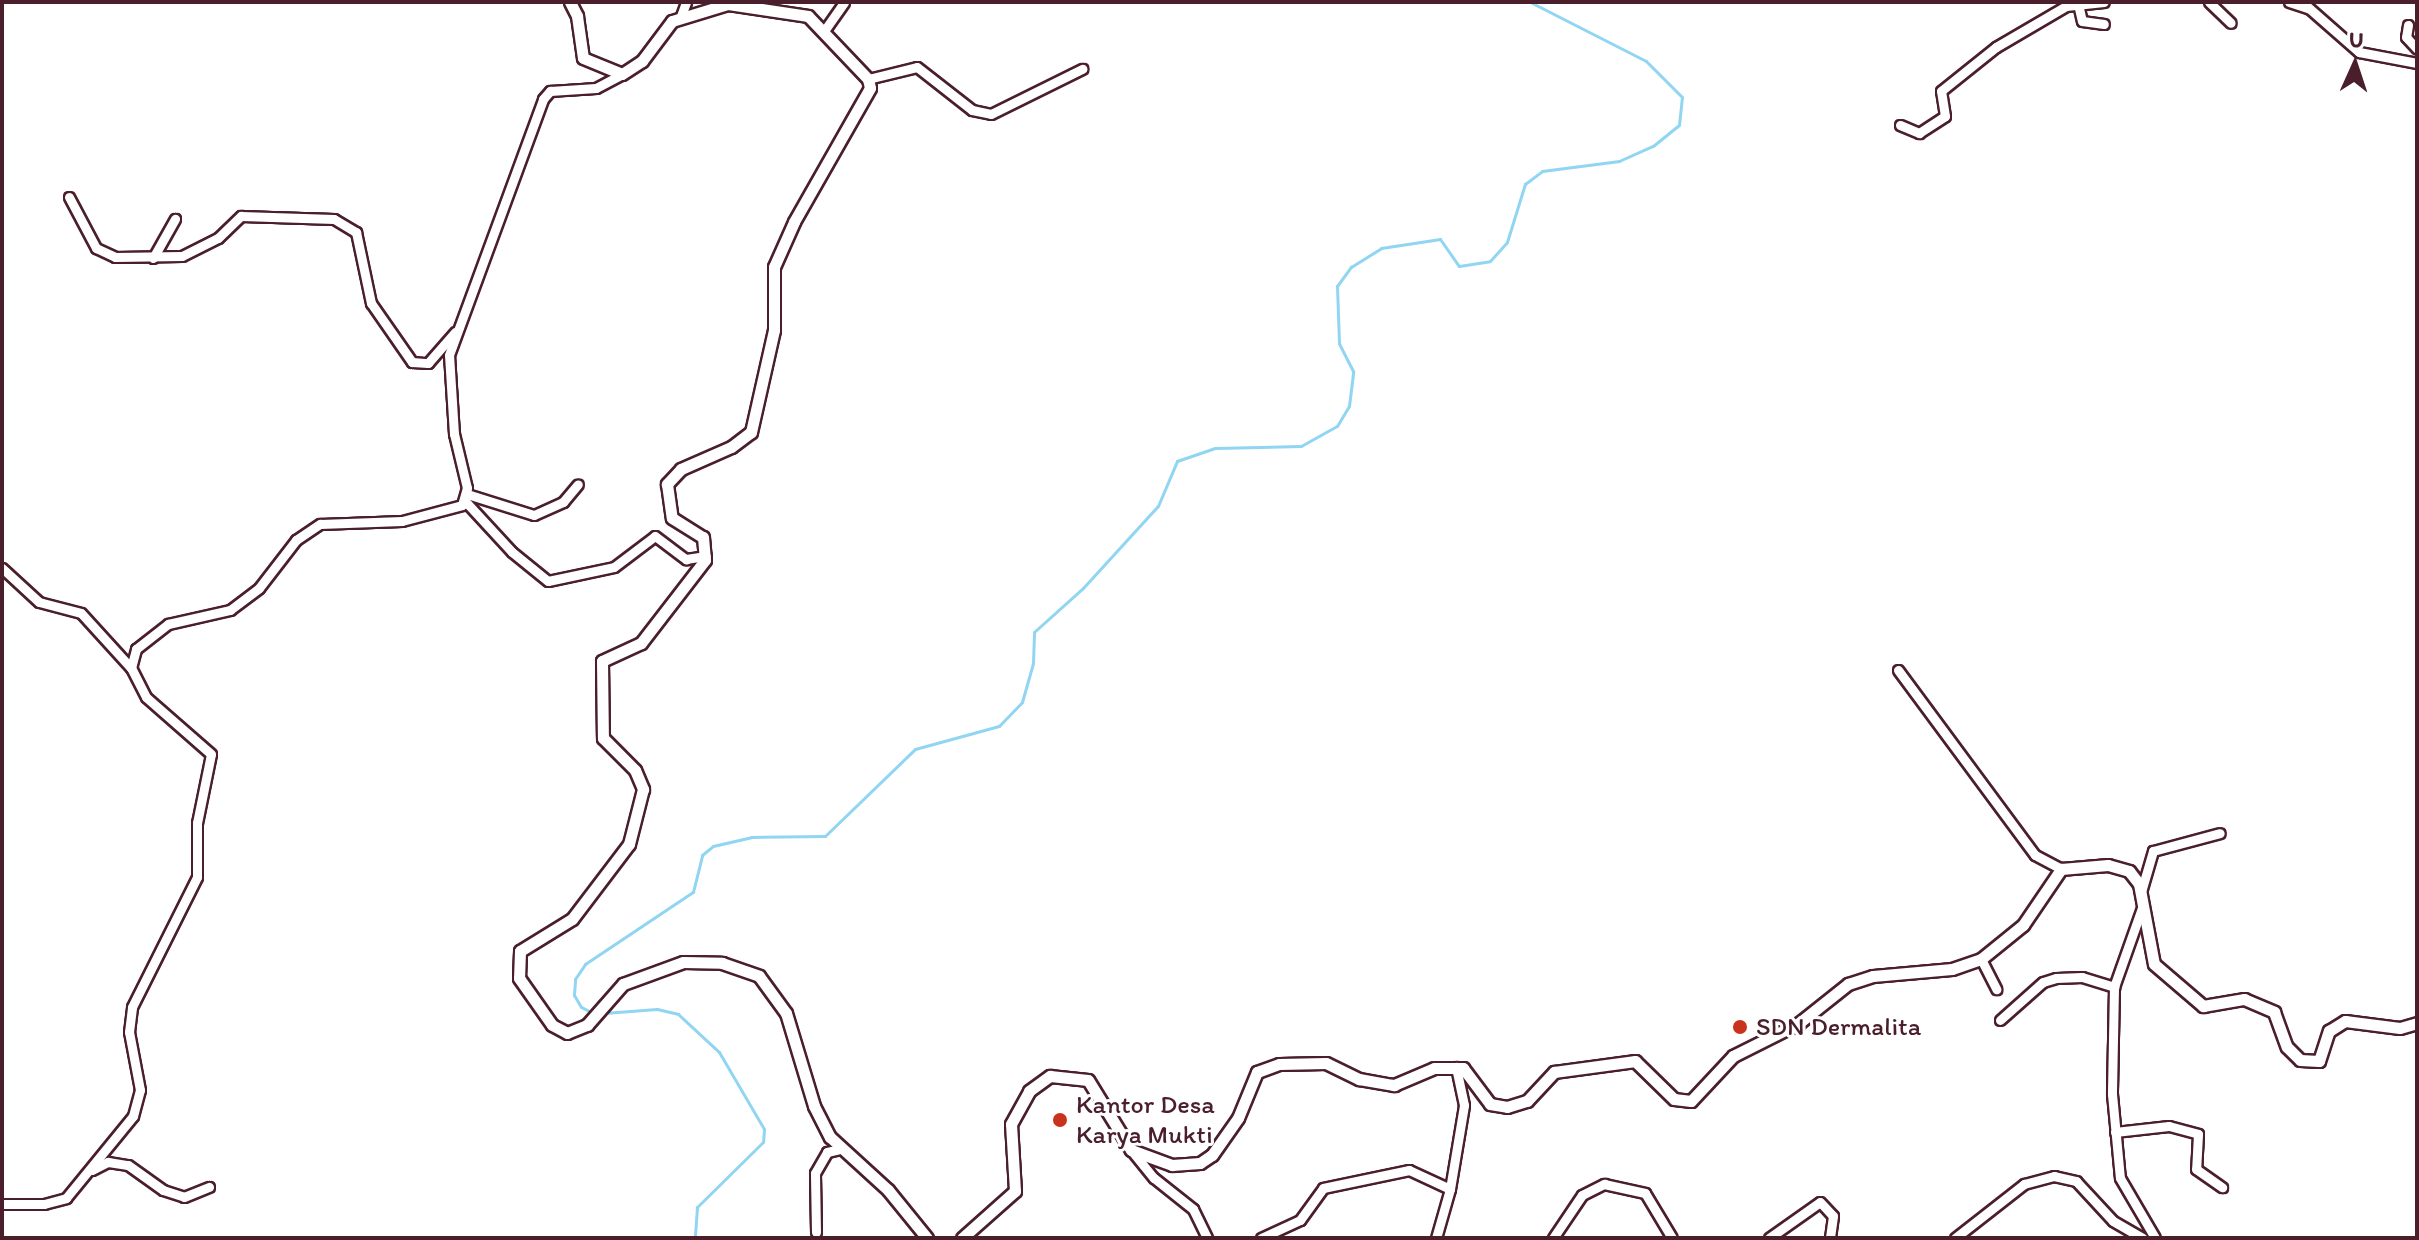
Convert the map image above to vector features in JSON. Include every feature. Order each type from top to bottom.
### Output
[{"type":"street","points":[[570,2],[577,16],[583,58],[622,74]]},
{"type":"street","points":[[681,16],[686,2]]},
{"type":"street","points":[[824,31],[844,2]]},
{"type":"street","points":[[1900,125],[1919,133],[1945,116],[1940,93],[1968,64],[2074,3],[2104,2]]},
{"type":"street","points":[[2209,2],[2231,23]]},
{"type":"street","points":[[2289,2],[2307,5],[2359,52],[2417,63]]},
{"type":"street","points":[[2074,3],[2082,21],[2104,24]]},
{"type":"street","points":[[706,556],[686,559],[668,542],[651,537],[614,567],[548,581],[512,552],[466,497],[448,372],[462,323],[546,93],[596,88],[642,61],[663,30],[681,16],[720,5],[797,11],[824,31],[868,79]]},
{"type":"street","points":[[2408,25],[2406,37],[2417,49]]},
{"type":"street","points":[[868,79],[917,67],[972,110],[991,114],[1082,69]]},
{"type":"street","points":[[868,79],[865,99],[794,222],[774,267],[774,330],[751,432],[731,447],[681,469],[667,484],[672,518],[703,537],[706,556],[641,643],[602,661],[603,738],[635,770],[643,789],[629,844],[572,919],[526,945],[517,958],[521,984],[552,1025],[576,1032],[623,984],[683,962],[722,963],[759,976],[786,1013],[814,1106],[840,1149],[888,1190],[927,1238]]},
{"type":"street","points":[[69,197],[102,254],[153,258],[204,248],[241,216],[334,219],[356,232],[371,303],[412,362],[428,363],[462,323]]},
{"type":"street","points":[[153,258],[175,219]]},
{"type":"street","points":[[131,668],[136,649],[155,629],[214,617],[244,600],[308,530],[335,521],[402,521],[440,514],[466,497],[534,515],[563,502],[578,484]]},
{"type":"street","points":[[2,568],[39,602],[81,613],[131,668],[146,697],[205,745],[212,763],[200,803],[194,892],[132,1007],[129,1032],[140,1079],[138,1104],[77,1189],[54,1203],[2,1204]]},
{"type":"street","points":[[1898,670],[2035,855],[2061,869],[2121,867],[2134,875],[2142,898],[2154,964],[2203,1006],[2244,999],[2274,1012],[2287,1047],[2300,1060],[2321,1059],[2329,1031],[2348,1019],[2400,1028],[2417,1023]]},
{"type":"street","points":[[2155,1238],[2120,1178],[2115,1132],[2114,987],[2142,898],[2152,852],[2220,833]]},
{"type":"street","points":[[1131,1150],[1172,1165],[1207,1160],[1238,1118],[1257,1072],[1268,1066],[1326,1063],[1359,1079],[1394,1085],[1411,1082],[1434,1068],[1456,1067],[1471,1074],[1495,1106],[1522,1104],[1562,1070],[1635,1061],[1674,1099],[1691,1101],[1733,1056],[1799,1023],[1848,984],[1873,976],[1952,969],[1981,959],[2023,925],[2061,869]]},
{"type":"street","points":[[1981,959],[1996,989]]},
{"type":"street","points":[[2000,1020],[2043,982],[2056,978],[2082,977],[2114,987]]},
{"type":"street","points":[[1436,1238],[1450,1189],[1464,1105],[1456,1067]]},
{"type":"street","points":[[962,1238],[1015,1191],[1011,1124],[1018,1108],[1041,1080],[1058,1074],[1088,1080],[1131,1150],[1154,1178],[1193,1209],[1207,1238]]},
{"type":"street","points":[[2115,1132],[2169,1126],[2198,1134],[2196,1169],[2222,1187]]},
{"type":"street","points":[[816,1232],[815,1173],[827,1152],[840,1149]]},
{"type":"street","points":[[89,1172],[116,1163],[175,1195],[194,1197],[209,1187]]},
{"type":"street","points":[[1261,1238],[1300,1220],[1317,1191],[1343,1181],[1409,1170],[1450,1189]]},
{"type":"street","points":[[1955,1238],[2024,1184],[2054,1176],[2076,1181],[2113,1221],[2142,1238]]},
{"type":"street","points":[[1553,1238],[1582,1195],[1604,1184],[1645,1193],[1672,1238]]},
{"type":"street","points":[[1769,1238],[1820,1202],[1833,1216],[1830,1238]]},
{"type":"waterway","points":[[593,1013],[581,1007],[574,995],[575,979],[585,964],[693,892],[702,855],[713,846],[751,837],[825,836],[915,749],[999,726],[1022,702],[1033,663],[1034,632],[1083,588],[1158,506],[1177,461],[1215,448],[1301,446],[1337,426],[1349,406],[1353,371],[1339,343],[1337,286],[1351,267],[1381,248],[1440,239],[1459,266],[1490,261],[1507,242],[1525,184],[1542,171],[1619,161],[1653,146],[1679,125],[1682,97],[1646,61],[1530,2]]},
{"type":"waterway","points":[[604,1013],[657,1009],[678,1014],[719,1052],[764,1129],[763,1142],[697,1207],[695,1238]]},
{"type":"place","name":"SDN Dermalita","points":[[1740,1027]]},
{"type":"place","name":"Kantor Desa Karya Mukti","points":[[1060,1120]]}]
